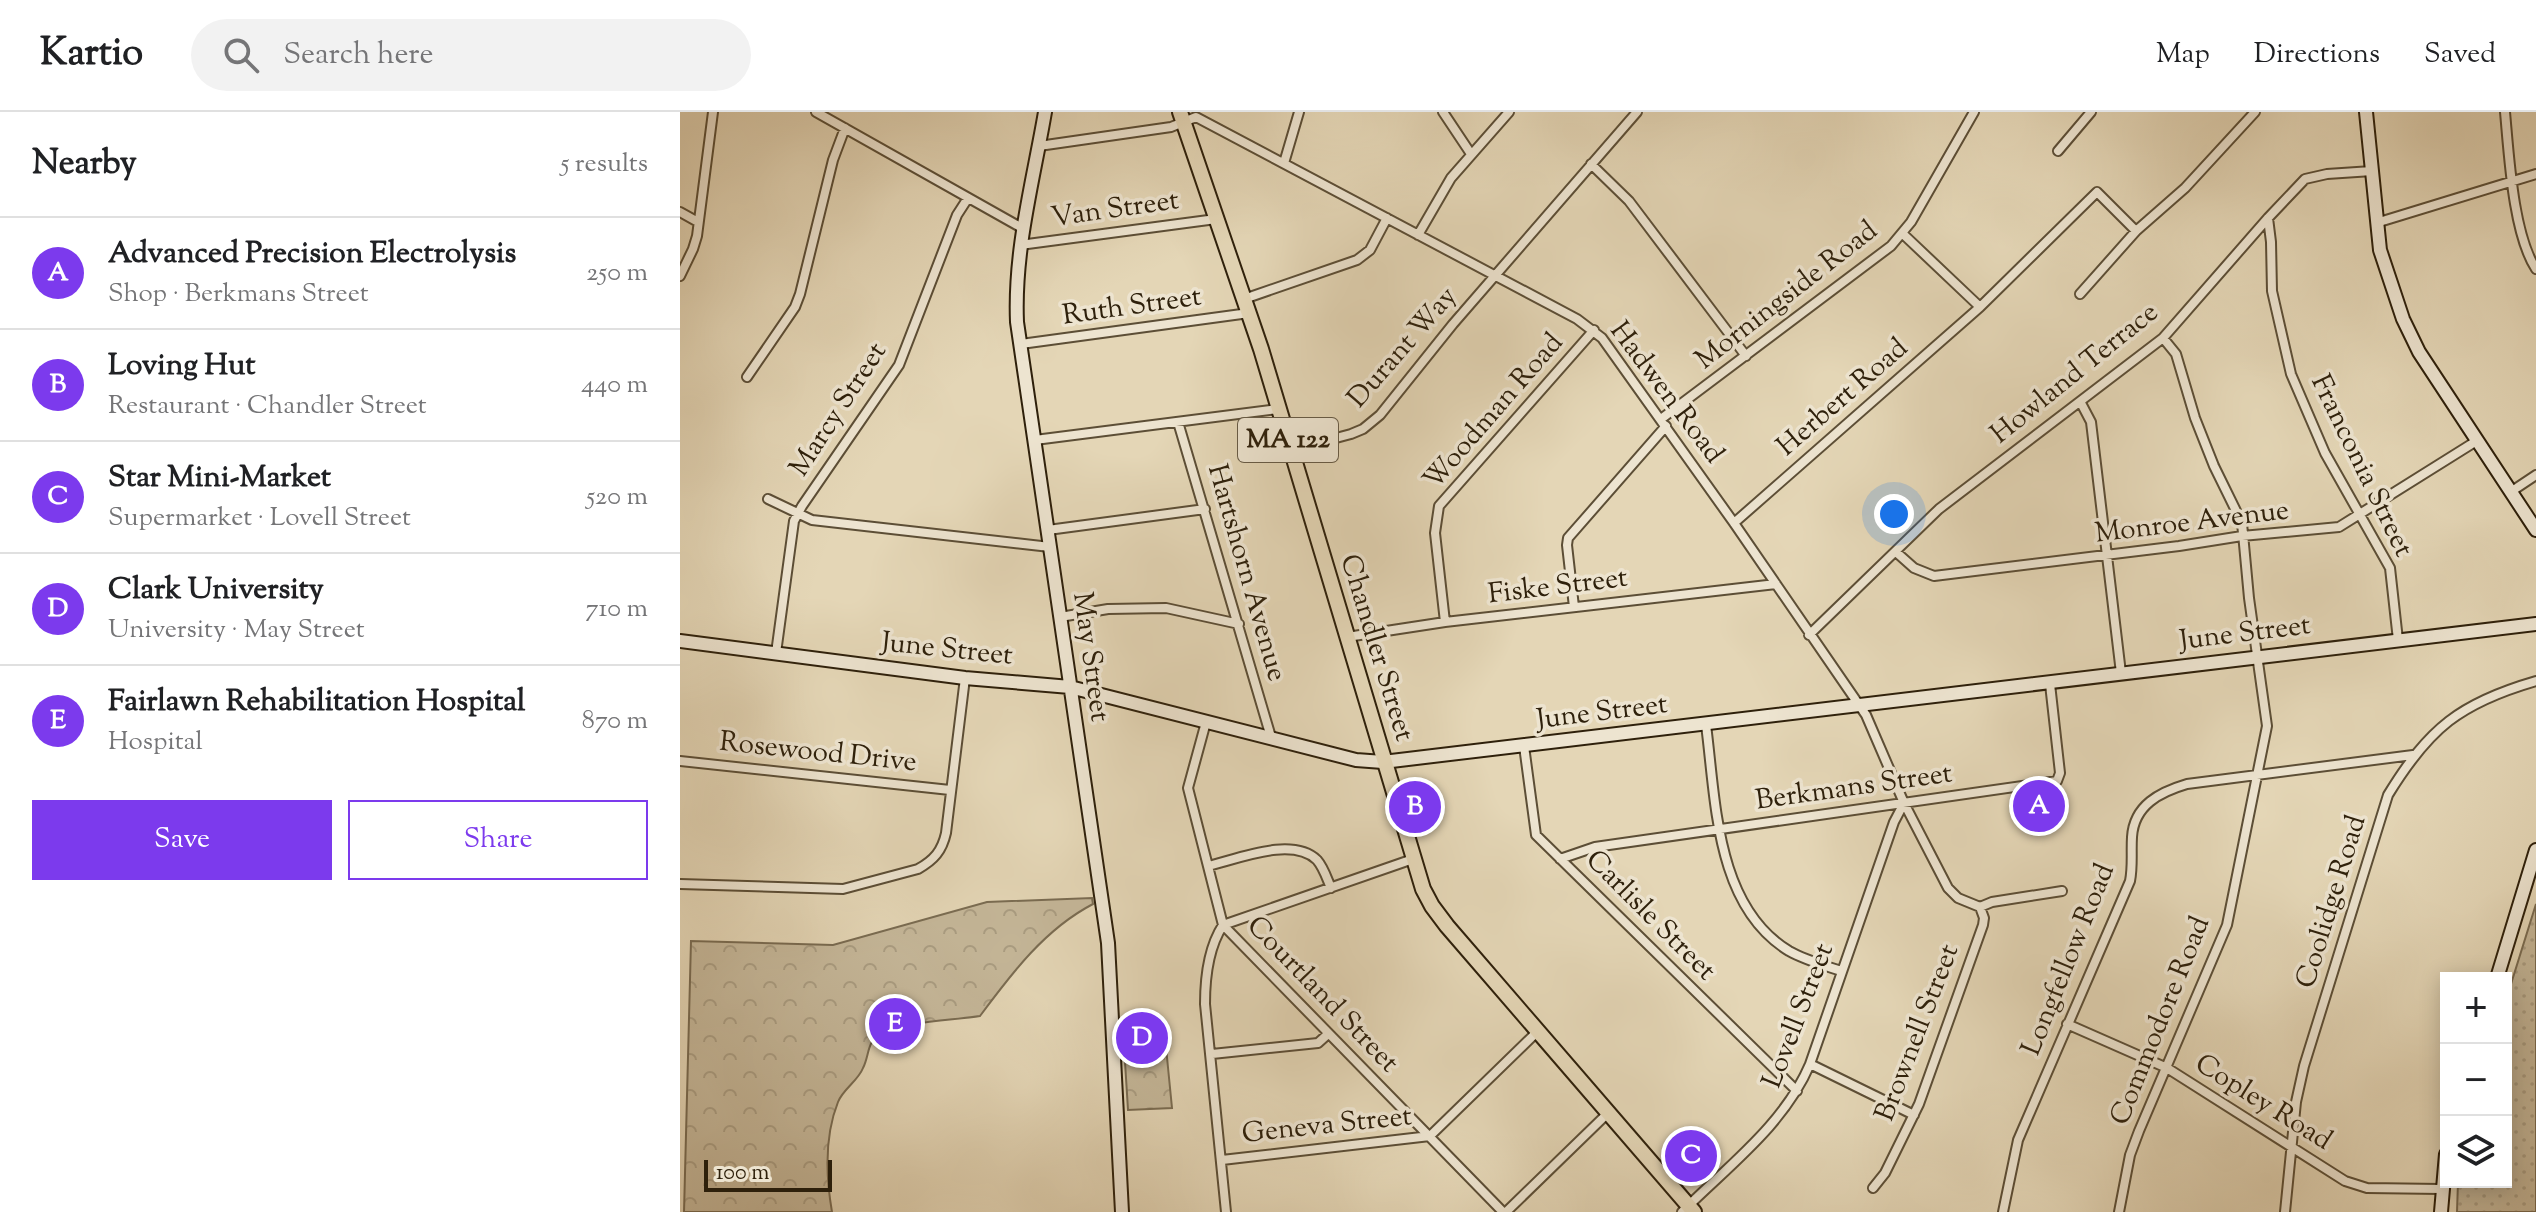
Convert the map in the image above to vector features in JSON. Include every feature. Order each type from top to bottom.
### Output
[{"type":"main road","name":"Chandler Street","points":[[1182,117],[1246,306],[1413,859],[1432,906],[1688,1210]]},
{"type":"street","points":[[680,276],[693,249],[713,112]]},
{"type":"street","points":[[816,112],[1022,228]]},
{"type":"street","name":"May Street","points":[[1045,112],[1022,228],[1016,276],[1021,344],[1108,943],[1122,1212]]},
{"type":"street","points":[[1284,163],[1299,112]]},
{"type":"street","points":[[1443,112],[1471,154]]},
{"type":"street","points":[[1418,235],[1445,187],[1509,112]]},
{"type":"street","name":"Durant Way","points":[[1291,450],[1351,434],[1372,422],[1637,112]]},
{"type":"street","name":"Morningside Road","points":[[1574,607],[1568,538],[1664,422],[1903,234],[1974,112]]},
{"type":"street","points":[[2058,151],[2091,112]]},
{"type":"street","points":[[2080,294],[2136,231],[2185,188],[2255,112]]},
{"type":"street","points":[[2366,112],[2376,223],[2384,269],[2403,319],[2419,352],[2536,530]]},
{"type":"street","points":[[2505,112],[2512,182],[2528,256],[2536,269]]},
{"type":"street","points":[[1039,146],[1171,127],[1182,117]]},
{"type":"street","name":"Hadwen Road","points":[[1182,117],[1206,121],[1594,330],[1664,422],[1859,706]]},
{"type":"street","points":[[747,377],[795,307],[833,160],[845,128]]},
{"type":"street","points":[[1591,164],[1629,201],[1746,356]]},
{"type":"street","name":"Howland Terrace","points":[[1809,635],[1951,500],[2163,338],[2305,179],[2372,171]]},
{"type":"street","points":[[2376,223],[2536,174]]},
{"type":"street","name":"Herbert Road","points":[[1734,523],[1980,307],[2097,192],[2136,231]]},
{"type":"street","name":"Marcy Street","points":[[776,653],[792,530],[798,513],[899,365],[957,215],[968,198]]},
{"type":"street","points":[[680,212],[698,222]]},
{"type":"street","name":"Ruth Street","points":[[1021,344],[1246,306],[1357,260],[1370,250],[1387,218]]},
{"type":"street","name":"Franconia Street","points":[[2268,218],[2272,291],[2291,374],[2325,453],[2390,568],[2398,640]]},
{"type":"street","name":"Van Street","points":[[1020,245],[1216,219]]},
{"type":"street","points":[[1903,234],[1980,307]]},
{"type":"street","name":"Woodman Road","points":[[1445,622],[1435,533],[1439,506],[1594,330]]},
{"type":"street","name":"Commodore Road","points":[[2119,1212],[2130,1155],[2227,925],[2267,726],[2242,523],[2209,454],[2176,354],[2163,338]]},
{"type":"street","points":[[2081,403],[2091,422],[2121,673]]},
{"type":"street","points":[[1035,440],[1278,409]]},
{"type":"street","name":"Hartshorn Avenue","points":[[1178,422],[1271,737]]},
{"type":"street","name":"Monroe Avenue","points":[[1896,552],[1914,568],[1934,576],[2107,556],[2242,536],[2339,527],[2478,440]]},
{"type":"street","points":[[2512,491],[2536,475]]},
{"type":"street","points":[[768,499],[812,520],[1050,547]]},
{"type":"street","points":[[1048,530],[1205,509]]},
{"type":"street","name":"Fiske Street","points":[[1346,637],[1445,622],[1776,584]]},
{"type":"street","points":[[1060,617],[1108,609],[1157,608],[1239,624]]},
{"type":"street","name":"June Street","points":[[680,641],[965,678],[1070,687],[1356,760],[1383,762],[2536,624]]},
{"type":"street","points":[[680,884],[843,889],[918,869],[937,855],[943,846],[965,678]]},
{"type":"street","name":"Coolidge Road","points":[[2285,1212],[2296,1102],[2304,1066],[2388,795],[2413,755],[2444,724],[2493,694],[2536,681]]},
{"type":"street","name":"Berkmans Street","points":[[1560,859],[1595,847],[2060,779],[2050,684]]},
{"type":"street","points":[[1859,706],[1866,715],[1904,803],[1948,888],[1958,898],[1980,907],[1992,902],[2062,891]]},
{"type":"street","name":"Courtland Street","points":[[1206,722],[1188,788],[1223,925],[1505,1212]]},
{"type":"street","points":[[1706,725],[1720,830],[1736,887],[1759,924],[1787,950],[1841,971]]},
{"type":"street","name":"Carlisle Street","points":[[1524,746],[1536,835],[1797,1091]]},
{"type":"street","name":"Longfellow Road","points":[[2003,1212],[2016,1145],[2130,881],[2132,835],[2141,811],[2157,795],[2189,784],[2413,755]]},
{"type":"street","name":"Rosewood Drive","points":[[680,761],[950,790]]},
{"type":"street","name":"Lovell Street","points":[[1688,1210],[1776,1120],[1797,1091],[1810,1064],[1894,822],[1904,803]]},
{"type":"street","points":[[1208,866],[1287,848],[1298,850],[1318,861],[1331,888]]},
{"type":"street","points":[[2499,972],[2536,850]]},
{"type":"street","points":[[1226,1212],[1205,979],[1216,935],[1223,925],[1413,859]]},
{"type":"street","name":"Brownell Street","points":[[1873,1188],[1885,1173],[1914,1115],[1983,925],[1980,907]]},
{"type":"street","name":"Copley Road","points":[[2067,1024],[2167,1068],[2345,1181],[2359,1187],[2402,1191],[2441,1189]]},
{"type":"street","name":"Geneva Street","points":[[1222,1160],[1430,1136],[1538,1031]]},
{"type":"street","points":[[1212,1054],[1318,1043],[1328,1034]]},
{"type":"street","points":[[1810,1064],[1914,1115]]},
{"type":"street","points":[[1505,1212],[1608,1113]]},
{"type":"street","points":[[2441,1189],[2441,1212]]},
{"type":"green space","points":[[1092,898],[1093,904],[1060,926],[1030,953],[980,1016],[904,1026],[883,1032],[874,1039],[861,1073],[840,1097],[833,1115],[828,1157],[832,1212],[684,1212],[691,941],[833,945],[987,902]]},
{"type":"green space","points":[[2536,904],[2536,1212],[2457,1212],[2458,1188],[2512,1188],[2512,981]]},
{"type":"green space","points":[[1164,1027],[1172,1108],[1128,1110],[1123,1030]]},
{"type":"place","name":"Advanced Precision Electrolysis","points":[[2039,806]]},
{"type":"place","name":"Loving Hut","points":[[1415,807]]},
{"type":"place","name":"Fairlawn Rehabilitation Hospital","points":[[895,1024]]},
{"type":"place","name":"Clark University","points":[[1142,1038]]},
{"type":"place","name":"Star Mini-Market","points":[[1691,1156]]}]
